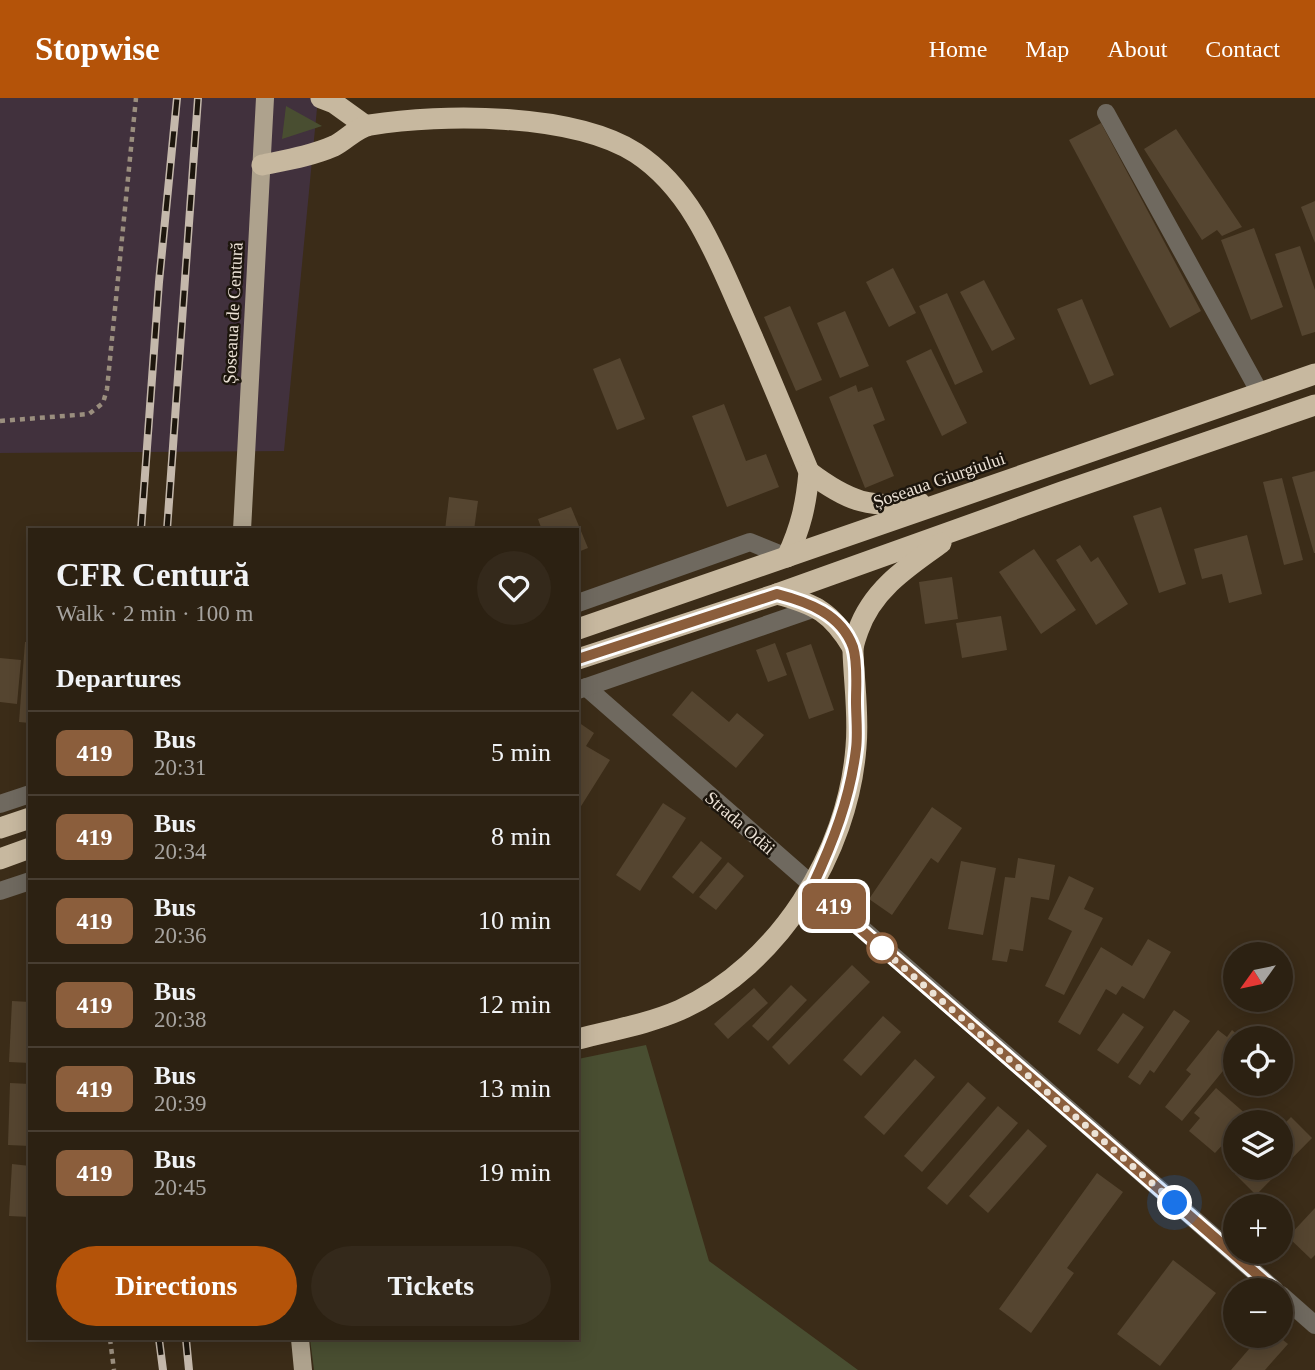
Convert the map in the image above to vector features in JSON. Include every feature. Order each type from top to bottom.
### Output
[{"type":"highway","points":[[321,98],[334,103],[366,126]]},
{"type":"highway","points":[[262,166],[334,146],[366,126],[440,120],[523,122],[566,128],[603,138],[636,153],[664,177],[687,203],[713,247],[809,472],[801,527],[787,557]]},
{"type":"highway","name":"Șoseaua Giurgiului","points":[[579,629],[1315,374]]},
{"type":"highway","points":[[579,659],[777,594],[1315,405]]},
{"type":"highway","points":[[809,472],[848,498],[876,505],[952,500]]},
{"type":"highway","points":[[579,1039],[649,1021],[681,1009],[721,985],[755,958],[793,918],[812,887],[831,846],[847,800],[856,747],[853,648],[862,621],[875,598],[890,581],[963,528]]},
{"type":"highway","points":[[777,594],[818,607],[843,631],[853,648]]},
{"type":"highway","points":[[0,828],[28,819]]},
{"type":"highway","points":[[0,859],[28,849]]},
{"type":"main road","name":"Șoseaua de Centură","points":[[242,528],[265,98]]},
{"type":"main road","points":[[299,1340],[303,1370]]},
{"type":"street","points":[[1106,113],[1260,393]]},
{"type":"street","points":[[579,603],[750,542],[787,557]]},
{"type":"street","points":[[582,689],[818,607]]},
{"type":"street","name":"Strada Odăi","points":[[582,689],[1261,1278]]},
{"type":"street","points":[[0,804],[28,795]]},
{"type":"street","points":[[0,891],[28,882]]},
{"type":"street","points":[[1293,1306],[1315,1325]]},
{"type":"path","points":[[0,421],[89,414],[103,402],[107,389],[136,98]]},
{"type":"path","points":[[110,1340],[114,1370]]},
{"type":"shaded area","points":[[0,98],[318,98],[284,451],[0,453]]},
{"type":"green space","points":[[286,106],[322,126],[282,139]]},
{"type":"green space","points":[[646,1045],[709,1261],[858,1370],[314,1370],[310,1340],[579,1340],[579,1059]]},
{"type":"building","points":[[1101,123],[1201,311],[1170,328],[1069,140]]},
{"type":"building","points":[[1176,129],[1242,227],[1222,236],[1217,230],[1202,240],[1144,149]]},
{"type":"building","points":[[1315,201],[1315,243],[1301,207]]},
{"type":"building","points":[[1254,228],[1283,307],[1251,320],[1221,240]]},
{"type":"building","points":[[1300,246],[1315,290],[1315,332],[1302,336],[1275,254]]},
{"type":"building","points":[[893,268],[916,313],[889,327],[866,282]]},
{"type":"building","points":[[984,280],[1015,339],[992,351],[960,292]]},
{"type":"building","points":[[947,293],[983,372],[955,385],[919,306]]},
{"type":"building","points":[[1082,299],[1114,375],[1090,385],[1057,309]]},
{"type":"building","points":[[790,306],[822,380],[796,391],[764,317]]},
{"type":"building","points":[[845,311],[869,366],[840,378],[817,323]]},
{"type":"building","points":[[931,349],[967,423],[942,436],[906,361]]},
{"type":"building","points":[[620,358],[645,419],[617,430],[593,369]]},
{"type":"building","points":[[856,385],[858,392],[872,387],[885,420],[873,425],[894,476],[865,488],[829,397]]},
{"type":"building","points":[[724,404],[746,461],[766,454],[779,487],[727,507],[692,416]]},
{"type":"building","points":[[1315,471],[1315,553],[1314,553],[1292,477]]},
{"type":"building","points":[[1282,478],[1303,560],[1284,565],[1263,482]]},
{"type":"building","points":[[449,497],[478,501],[474,528],[445,528]]},
{"type":"building","points":[[571,507],[588,548],[579,552],[579,528],[541,528],[538,519]]},
{"type":"building","points":[[1161,507],[1186,584],[1159,593],[1133,516]]},
{"type":"building","points":[[1247,535],[1262,594],[1229,603],[1222,574],[1202,579],[1194,549]]},
{"type":"building","points":[[1080,545],[1091,562],[1098,557],[1128,604],[1096,625],[1056,560]]},
{"type":"building","points":[[1034,549],[1076,610],[1041,634],[999,572]]},
{"type":"building","points":[[952,577],[958,619],[925,624],[919,582]]},
{"type":"building","points":[[1001,616],[1007,650],[962,658],[956,623]]},
{"type":"building","points":[[25,642],[28,642],[28,723],[19,722]]},
{"type":"building","points":[[775,643],[787,675],[768,682],[756,650]]},
{"type":"building","points":[[811,644],[834,710],[809,719],[786,653]]},
{"type":"building","points":[[0,658],[21,660],[17,704],[0,702]]},
{"type":"building","points":[[692,691],[729,722],[737,713],[764,735],[736,768],[672,715]]},
{"type":"building","points":[[579,723],[594,733],[586,746],[610,760],[579,809]]},
{"type":"building","points":[[663,803],[686,818],[640,891],[616,875]]},
{"type":"building","points":[[932,807],[962,828],[938,863],[931,858],[892,915],[869,899]]},
{"type":"building","points":[[701,841],[722,858],[693,894],[672,877]]},
{"type":"building","points":[[1018,858],[1055,865],[1049,900],[1031,897],[1023,951],[1010,949],[1007,962],[992,960],[1005,877],[1015,878]]},
{"type":"building","points":[[961,861],[996,868],[983,935],[948,929]]},
{"type":"building","points":[[728,862],[744,876],[716,910],[699,897]]},
{"type":"building","points":[[1069,876],[1094,888],[1084,909],[1103,918],[1064,995],[1045,986],[1072,931],[1048,919]]},
{"type":"building","points":[[1148,939],[1171,952],[1144,999],[1122,986],[1116,995],[1106,989],[1080,1035],[1058,1022],[1101,947],[1132,966]]},
{"type":"building","points":[[852,965],[870,982],[789,1065],[772,1047]]},
{"type":"building","points":[[791,985],[807,1000],[768,1041],[752,1026]]},
{"type":"building","points":[[754,988],[768,1003],[728,1039],[714,1024]]},
{"type":"building","points":[[12,1001],[28,1002],[28,1063],[9,1062]]},
{"type":"building","points":[[1174,1010],[1190,1021],[1154,1073],[1150,1070],[1140,1085],[1128,1077]]},
{"type":"building","points":[[1123,1013],[1144,1027],[1118,1064],[1097,1050]]},
{"type":"building","points":[[883,1016],[901,1032],[861,1076],[843,1060]]},
{"type":"building","points":[[1218,1030],[1223,1034],[1223,1071],[1182,1121],[1165,1107],[1191,1074],[1186,1070]]},
{"type":"building","points":[[915,1059],[935,1077],[884,1135],[864,1117]]},
{"type":"building","points":[[968,1082],[986,1098],[922,1172],[904,1156]]},
{"type":"building","points":[[10,1083],[28,1084],[28,1146],[8,1145]]},
{"type":"building","points":[[1216,1088],[1241,1110],[1223,1110],[1223,1144],[1215,1153],[1189,1131],[1200,1118],[1194,1113]]},
{"type":"building","points":[[998,1106],[1018,1123],[947,1205],[927,1188]]},
{"type":"building","points":[[1293,1119],[1312,1138],[1293,1157]]},
{"type":"building","points":[[1028,1129],[1047,1146],[988,1213],[969,1196]]},
{"type":"building","points":[[12,1164],[28,1166],[28,1217],[9,1216]]},
{"type":"building","points":[[1097,1173],[1123,1192],[1067,1268],[1074,1273],[1031,1333],[999,1309]]},
{"type":"building","points":[[1241,1180],[1271,1180],[1257,1194]]},
{"type":"building","points":[[1315,1208],[1315,1255],[1311,1259],[1293,1242],[1293,1232]]},
{"type":"building","points":[[1173,1260],[1216,1293],[1160,1366],[1117,1334]]},
{"type":"building","points":[[1250,1348],[1284,1348],[1265,1370],[1231,1370]]},
{"type":"railway","points":[[141,528],[159,282],[177,98]]},
{"type":"railway","points":[[167,528],[198,98]]},
{"type":"railway","points":[[159,1340],[163,1370]]},
{"type":"railway","points":[[186,1340],[189,1370]]},
{"type":"bus line","name":"419","points":[[579,659],[777,594],[806,601],[828,615],[843,631],[853,648],[856,747],[847,800],[831,846],[812,887],[1261,1278]]},
{"type":"route","points":[[882,948],[874,942],[1175,1203]]}]
